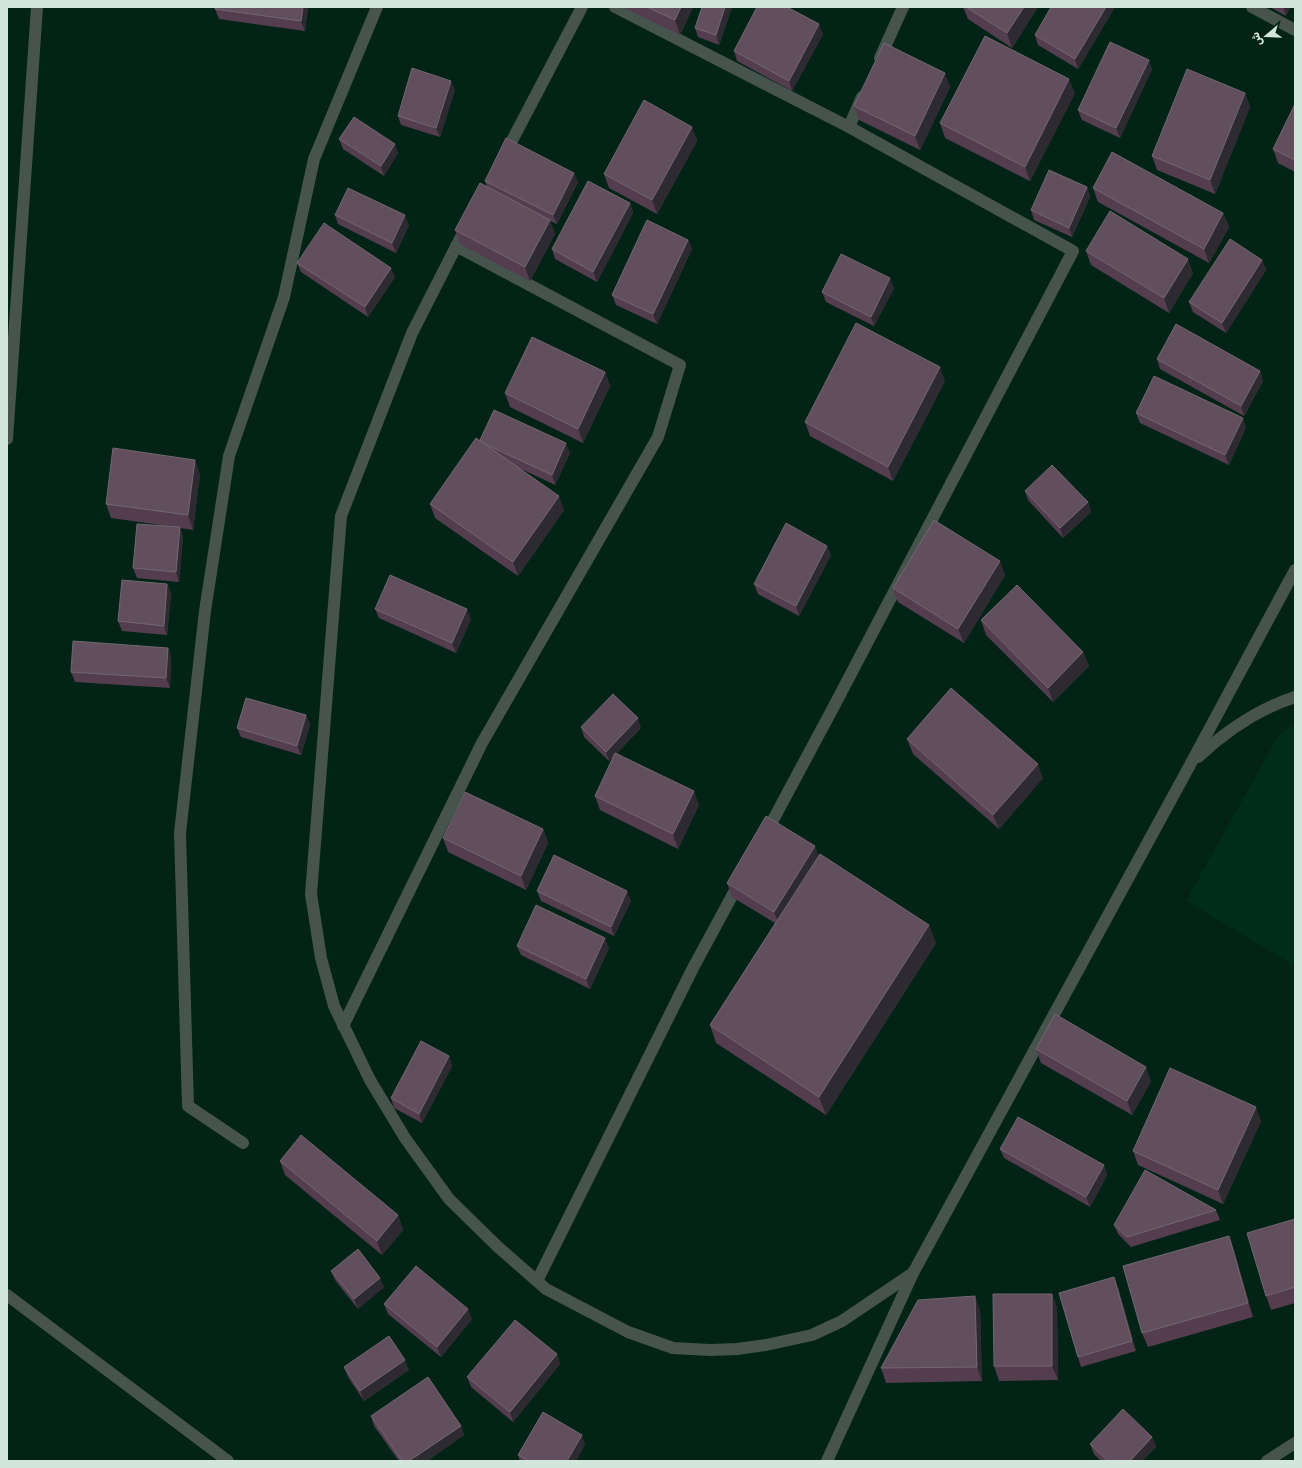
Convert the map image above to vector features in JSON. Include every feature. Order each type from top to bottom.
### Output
[{"type":"street","points":[[7,439],[37,7]]},
{"type":"street","points":[[243,1143],[188,1106],[180,833],[205,611],[229,456],[284,297],[314,159],[377,7]]},
{"type":"street","points":[[501,161],[582,7]]},
{"type":"street","points":[[615,7],[849,126],[1073,251],[837,701],[761,842]]},
{"type":"street","points":[[874,70],[903,7]]},
{"type":"street","points":[[1252,7],[1295,30]]},
{"type":"street","points":[[849,126],[868,84]]},
{"type":"street","points":[[471,218],[412,333],[341,516],[312,894],[321,958],[334,1006],[370,1080],[401,1132],[449,1199],[497,1246],[546,1289],[628,1332],[673,1348],[710,1350],[766,1346],[812,1335],[842,1321],[913,1272]]},
{"type":"street","points":[[343,1026],[482,743],[658,437],[680,365],[456,246]]},
{"type":"street","points":[[827,1461],[913,1272],[1295,570]]},
{"type":"street","points":[[1190,765],[1217,739],[1248,718],[1282,701],[1295,697]]},
{"type":"street","points":[[537,1281],[693,968],[746,870]]},
{"type":"street","points":[[7,1295],[228,1461]]},
{"type":"street","points":[[1267,1461],[1295,1443]]},
{"type":"shaded area","points":[[1295,724],[1295,966],[1186,901],[1278,736]]},
{"type":"building","points":[[216,7],[303,7],[301,21],[215,9]]},
{"type":"building","points":[[647,7],[681,7],[675,20]]},
{"type":"building","points":[[702,7],[725,7],[716,35],[695,28]]},
{"type":"building","points":[[757,7],[787,7],[819,24],[789,81],[734,51]]},
{"type":"building","points":[[966,7],[1024,7],[1007,33]]},
{"type":"building","points":[[1051,7],[1106,7],[1075,59],[1035,35]]},
{"type":"building","points":[[985,36],[1069,79],[1025,167],[940,123]]},
{"type":"building","points":[[1110,42],[1149,60],[1116,128],[1078,110]]},
{"type":"building","points":[[884,43],[945,73],[915,136],[854,106]]},
{"type":"building","points":[[412,68],[451,81],[436,128],[398,116]]},
{"type":"building","points":[[1187,69],[1245,93],[1210,180],[1152,156]]},
{"type":"building","points":[[644,100],[692,127],[652,200],[604,174]]},
{"type":"building","points":[[1295,104],[1295,160],[1273,149]]},
{"type":"building","points":[[354,117],[395,144],[381,166],[339,139]]},
{"type":"building","points":[[506,138],[574,173],[553,215],[485,181]]},
{"type":"building","points":[[1112,152],[1223,213],[1204,249],[1093,188]]},
{"type":"building","points":[[1049,170],[1087,187],[1069,228],[1031,210]]},
{"type":"building","points":[[588,181],[630,203],[593,272],[552,249]]},
{"type":"building","points":[[480,183],[550,220],[525,267],[455,230]]},
{"type":"building","points":[[348,188],[405,215],[392,243],[335,215]]},
{"type":"building","points":[[1110,211],[1188,259],[1164,298],[1086,251]]},
{"type":"building","points":[[647,220],[688,240],[653,314],[612,295]]},
{"type":"building","points":[[324,223],[391,268],[365,307],[297,263]]},
{"type":"building","points":[[1230,239],[1262,260],[1222,323],[1189,302]]},
{"type":"building","points":[[841,254],[890,278],[871,317],[822,292]]},
{"type":"building","points":[[856,323],[940,367],[888,467],[805,422]]},
{"type":"building","points":[[1176,324],[1260,371],[1241,406],[1157,359]]},
{"type":"building","points":[[532,337],[605,372],[578,429],[505,393]]},
{"type":"building","points":[[1154,376],[1243,418],[1225,455],[1136,413]]},
{"type":"building","points":[[494,410],[566,443],[552,475],[485,444],[480,440]]},
{"type":"building","points":[[476,438],[559,496],[513,562],[430,504]]},
{"type":"building","points":[[113,448],[195,460],[188,515],[106,504]]},
{"type":"building","points":[[1052,465],[1088,502],[1060,528],[1025,491]]},
{"type":"building","points":[[934,520],[1000,561],[958,629],[893,588]]},
{"type":"building","points":[[786,523],[827,546],[796,606],[754,584]]},
{"type":"building","points":[[137,524],[180,527],[176,572],[133,568]]},
{"type":"building","points":[[390,575],[467,609],[452,643],[375,609]]},
{"type":"building","points":[[122,580],[167,584],[164,626],[118,621]]},
{"type":"building","points":[[1017,585],[1083,652],[1048,688],[981,620]]},
{"type":"building","points":[[73,641],[168,648],[166,678],[71,672]]},
{"type":"building","points":[[951,688],[1038,764],[993,815],[907,739]]},
{"type":"building","points":[[613,694],[638,718],[606,752],[581,727]]},
{"type":"building","points":[[246,698],[306,715],[297,746],[237,728]]},
{"type":"building","points":[[615,753],[694,791],[673,834],[595,796]]},
{"type":"building","points":[[465,792],[543,829],[521,876],[443,838]]},
{"type":"building","points":[[766,816],[815,846],[774,912],[727,883]]},
{"type":"building","points":[[820,854],[929,925],[819,1097],[710,1025]]},
{"type":"building","points":[[554,855],[627,891],[611,927],[537,891]]},
{"type":"building","points":[[536,905],[605,938],[586,979],[517,946]]},
{"type":"building","points":[[1055,1014],[1146,1067],[1127,1101],[1036,1049]]},
{"type":"building","points":[[421,1041],[449,1056],[419,1114],[391,1098]]},
{"type":"building","points":[[1170,1068],[1256,1107],[1218,1190],[1133,1151]]},
{"type":"building","points":[[1018,1117],[1104,1165],[1086,1197],[1000,1149]]},
{"type":"building","points":[[301,1135],[398,1215],[377,1241],[280,1161]]},
{"type":"building","points":[[1145,1170],[1216,1210],[1127,1237],[1114,1225]]},
{"type":"building","points":[[1295,1219],[1295,1287],[1266,1296],[1247,1233]]},
{"type":"building","points":[[1229,1236],[1248,1303],[1142,1333],[1123,1266]]},
{"type":"building","points":[[358,1249],[380,1278],[354,1299],[331,1271]]},
{"type":"building","points":[[416,1266],[468,1309],[437,1347],[384,1304]]},
{"type":"building","points":[[1114,1277],[1132,1341],[1078,1357],[1059,1293]]},
{"type":"building","points":[[993,1294],[1052,1294],[1052,1366],[994,1366]]},
{"type":"building","points":[[975,1296],[977,1367],[881,1368],[918,1300]]},
{"type":"building","points":[[515,1320],[557,1354],[510,1412],[467,1377]]},
{"type":"building","points":[[389,1336],[405,1360],[360,1391],[344,1367]]},
{"type":"building","points":[[428,1377],[461,1426],[409,1461],[402,1461],[371,1416]]},
{"type":"building","points":[[1123,1409],[1152,1437],[1130,1461],[1108,1461],[1090,1444]]},
{"type":"building","points":[[543,1412],[582,1435],[567,1461],[529,1461],[518,1455]]}]
